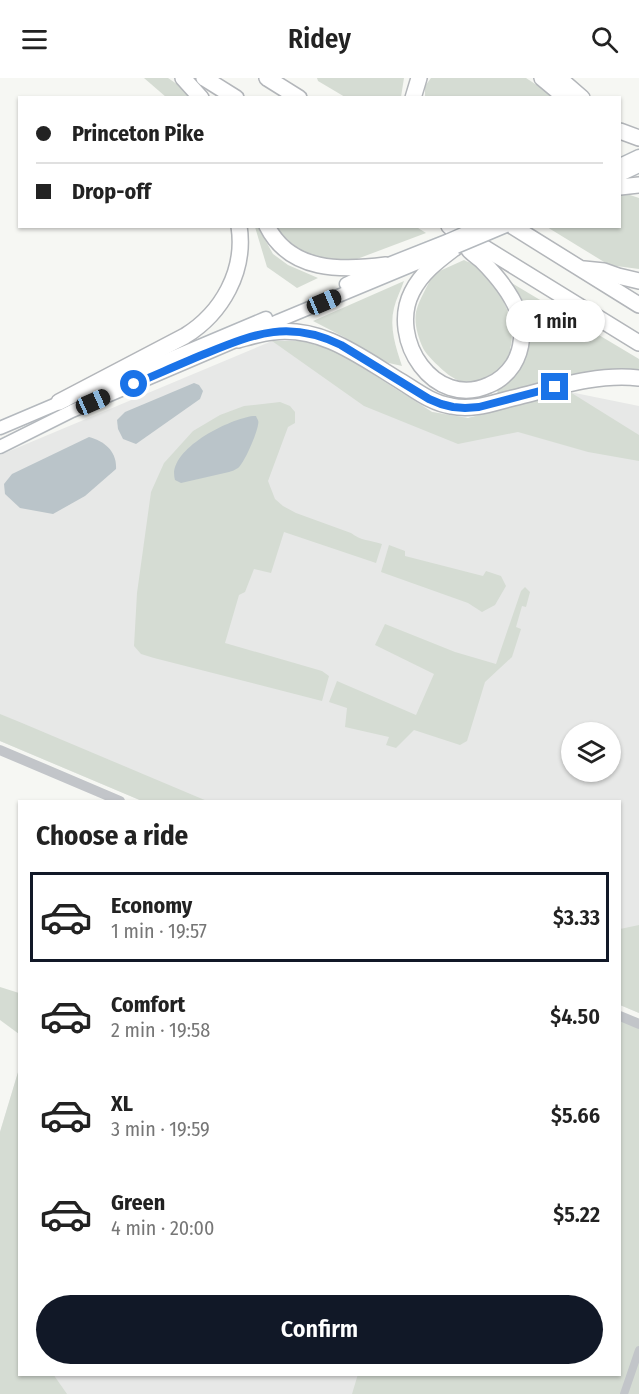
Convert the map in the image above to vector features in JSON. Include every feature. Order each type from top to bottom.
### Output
[{"type":"highway","points":[[183,78],[199,96]]},
{"type":"highway","points":[[204,78],[233,96]]},
{"type":"highway","points":[[267,78],[296,96]]},
{"type":"highway","points":[[414,96],[419,78]]},
{"type":"highway","points":[[542,78],[564,96]]},
{"type":"highway","points":[[559,78],[580,96]]},
{"type":"highway","points":[[621,131],[639,138]]},
{"type":"highway","points":[[621,187],[639,185]]},
{"type":"highway","points":[[59,402],[185,336],[204,322],[223,300],[235,274],[240,246],[239,228]]},
{"type":"highway","points":[[268,228],[279,245],[288,253],[310,263],[354,269],[386,265]]},
{"type":"highway","points":[[515,228],[639,304]]},
{"type":"highway","points":[[454,235],[505,288],[515,305],[520,321],[521,341],[516,360],[504,376],[495,383],[474,390],[454,389],[428,375],[415,357],[406,333],[407,303],[419,263],[454,235]]},
{"type":"highway","points":[[454,235],[639,343]]},
{"type":"highway","points":[[581,269],[604,271],[639,280]]},
{"type":"highway","points":[[238,340],[274,331],[316,335],[341,345],[429,399],[459,407],[479,407],[593,379],[639,378]]},
{"type":"main road","points":[[621,165],[639,156]]},
{"type":"main road","points":[[621,175],[639,166]]},
{"type":"main road","points":[[0,447],[72,411],[278,321],[419,263],[478,228]]},
{"type":"main road","points":[[454,235],[494,228]]},
{"type":"main road","points":[[0,428],[335,290],[386,265],[419,263]]},
{"type":"street","points":[[0,750],[118,800]]},
{"type":"street","points":[[621,1016],[639,1024]]},
{"type":"street","points":[[624,1394],[639,1350]]},
{"type":"shaded area","points":[[144,78],[168,78],[195,96],[165,96]]},
{"type":"shaded area","points":[[317,78],[404,78],[401,96],[343,96],[318,81]]},
{"type":"shaded area","points":[[431,78],[526,78],[553,96],[425,96],[425,86]]},
{"type":"shaded area","points":[[621,194],[639,198],[639,269],[609,265],[549,228],[621,228]]},
{"type":"shaded area","points":[[255,228],[259,228],[273,254],[288,265],[318,278],[297,288],[267,267]]},
{"type":"shaded area","points":[[278,228],[418,228],[426,233],[349,262],[325,260],[300,251]]},
{"type":"shaded area","points":[[464,260],[482,269],[492,279],[505,304],[511,326],[510,350],[501,370],[482,382],[470,383],[452,377],[428,355],[417,330],[417,307],[433,274]]},
{"type":"shaded area","points":[[404,281],[395,305],[392,323],[402,366],[380,361],[344,337],[313,321]]},
{"type":"shaded area","points":[[510,282],[639,359],[639,373],[497,395],[498,388],[522,363]]},
{"type":"shaded area","points":[[272,341],[304,341],[413,399],[432,412],[468,418],[570,392],[639,406],[639,1013],[621,1005],[621,800],[140,800],[0,741],[0,455]]},
{"type":"shaded area","points":[[272,341],[304,341],[338,352],[432,412],[468,418],[570,392],[639,435],[639,461],[588,452],[518,432],[458,444],[364,406]]},
{"type":"shaded area","points":[[194,383],[199,385],[203,391],[200,399],[136,444],[123,439],[117,420],[125,412]]},
{"type":"shaded area","points":[[280,402],[290,406],[295,412],[295,423],[288,427],[268,481],[275,499],[296,513],[362,539],[382,544],[376,563],[284,532],[271,573],[254,569],[245,592],[239,595],[225,643],[322,671],[329,676],[322,701],[154,658],[141,654],[134,646],[137,593],[151,492],[164,463],[193,431],[220,415],[244,406]]},
{"type":"shaded area","points":[[256,416],[258,420],[257,429],[247,455],[238,468],[181,483],[175,480],[175,469],[189,447],[229,423]]},
{"type":"shaded area","points":[[89,437],[100,441],[112,452],[116,469],[85,496],[53,514],[20,508],[5,494],[4,484],[12,474]]},
{"type":"shaded area","points":[[389,545],[405,551],[405,556],[483,576],[486,571],[501,576],[506,586],[495,605],[482,612],[468,603],[381,572]]},
{"type":"shaded area","points":[[525,587],[530,592],[526,607],[522,606],[516,627],[521,629],[512,657],[485,682],[467,741],[460,745],[414,730],[396,748],[386,745],[389,737],[345,727],[347,708],[329,702],[337,681],[416,715],[434,674],[375,645],[385,624],[455,652],[496,664],[521,591]]},
{"type":"shaded area","points":[[0,714],[205,800],[140,800],[0,741]]},
{"type":"shaded area","points":[[639,925],[639,1013],[621,1005],[621,929]]},
{"type":"shaded area","points":[[0,987],[18,993],[18,1033],[0,1020]]},
{"type":"shaded area","points":[[621,1017],[639,1025],[639,1394],[352,1394],[357,1376],[621,1376]]},
{"type":"shaded area","points":[[18,1072],[18,1376],[621,1375],[639,1394],[0,1394],[0,1132]]},
{"type":"shaded area","points":[[18,1072],[18,1376],[54,1376],[67,1394],[0,1394],[0,1132]]},
{"type":"route","points":[[134,384],[238,340],[274,331],[288,331],[330,339],[429,399],[453,407],[479,407],[555,387]]}]
